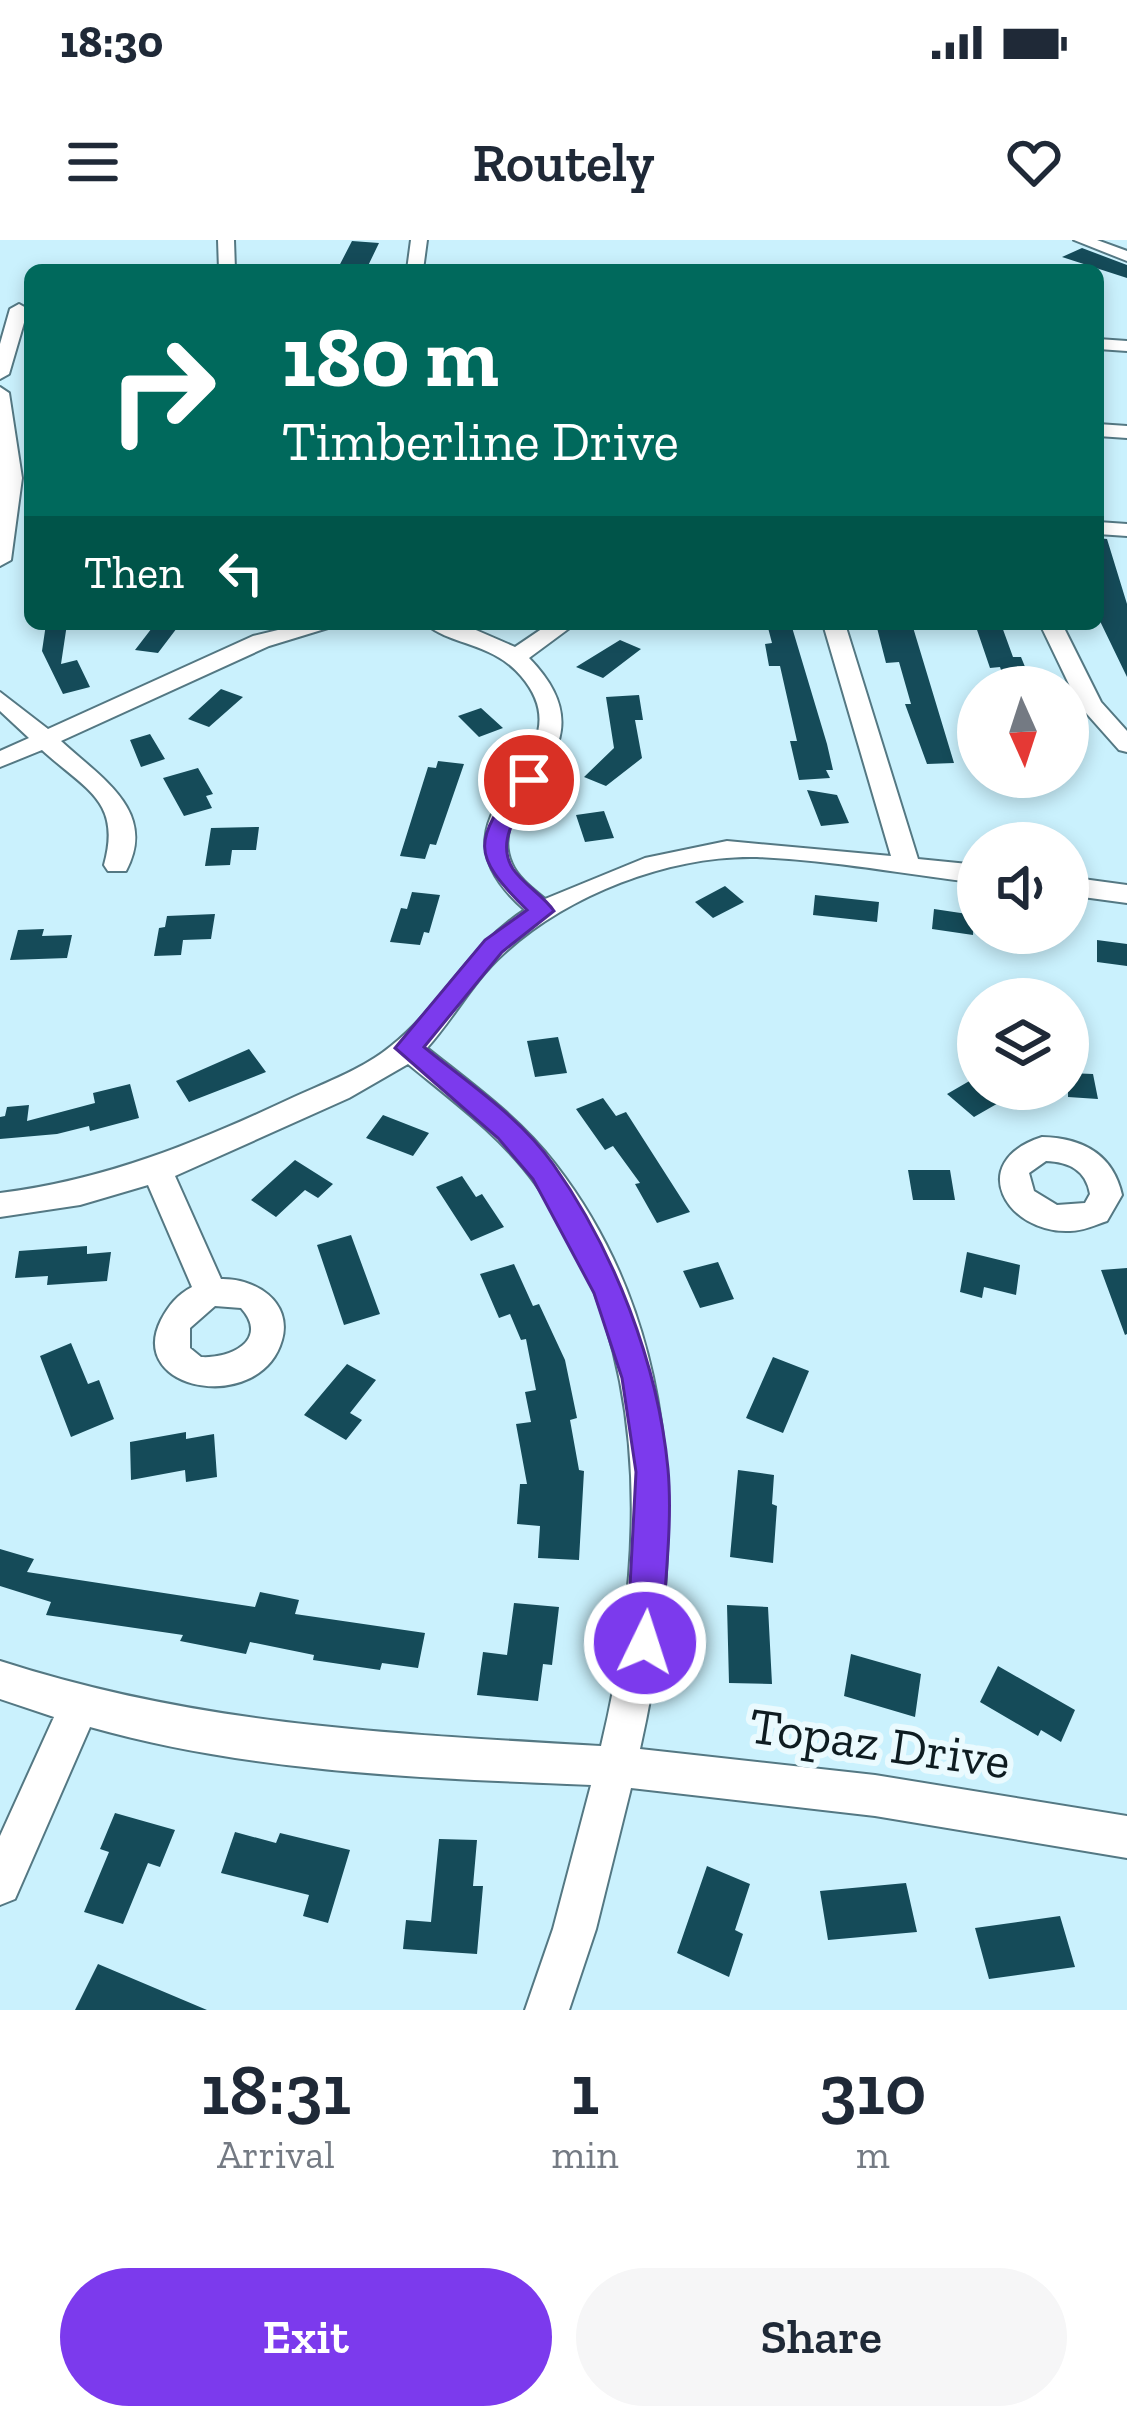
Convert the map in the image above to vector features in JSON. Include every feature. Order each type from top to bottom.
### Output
[{"type":"street","points":[[1082,240],[1127,256]]},
{"type":"street","points":[[0,374],[16,309]]},
{"type":"street","points":[[0,393],[6,478],[0,560]]},
{"type":"street","points":[[452,630],[517,657],[548,705],[549,736],[529,780],[500,824],[495,850],[503,872],[542,911]]},
{"type":"street","points":[[517,657],[556,630]]},
{"type":"street","points":[[836,630],[908,865]]},
{"type":"street","points":[[1054,630],[1091,705],[1127,745]]},
{"type":"street","points":[[0,760],[253,633]]},
{"type":"street","points":[[0,699],[104,792],[123,815],[126,832],[117,865]]},
{"type":"street","points":[[0,1205],[90,1193],[158,1172],[346,1085],[408,1048],[494,946],[542,911],[678,857],[759,849],[957,871]]},
{"type":"street","points":[[1089,889],[1127,895]]},
{"type":"street","points":[[408,1048],[507,1131],[543,1171],[584,1241],[630,1349],[650,1450],[653,1539],[645,1643],[592,1869],[547,2010]]},
{"type":"street","points":[[158,1172],[212,1293]]},
{"type":"street","name":"Topaz Drive","points":[[0,1680],[79,1707],[271,1744],[406,1758],[616,1767],[827,1785],[1127,1837]]},
{"type":"street","points":[[0,1883],[79,1707]]},
{"type":"building","points":[[352,241],[379,243],[369,264],[340,264]]},
{"type":"building","points":[[1082,248],[1127,265],[1127,278],[1104,271],[1104,264],[1062,257]]},
{"type":"building","points":[[1104,539],[1127,604],[1127,677],[1104,629]]},
{"type":"building","points":[[45,630],[66,630],[61,664],[77,660],[90,687],[63,694],[42,651]]},
{"type":"building","points":[[150,630],[175,630],[158,653],[135,650]]},
{"type":"building","points":[[769,630],[793,630],[827,744],[833,770],[826,770],[830,778],[799,780],[790,741],[797,741],[780,666],[769,666],[765,644],[772,643]]},
{"type":"building","points":[[878,630],[914,630],[954,763],[927,764],[905,704],[911,704],[899,662],[886,663]]},
{"type":"building","points":[[977,630],[1003,630],[1013,657],[1021,657],[1025,666],[989,666]]},
{"type":"building","points":[[620,640],[641,649],[603,678],[576,667]]},
{"type":"building","points":[[221,689],[243,697],[209,727],[188,719]]},
{"type":"building","points":[[639,695],[643,720],[635,720],[642,758],[606,786],[584,777],[614,748],[606,697]]},
{"type":"building","points":[[481,708],[503,728],[479,737],[458,716]]},
{"type":"building","points":[[150,734],[165,759],[141,767],[130,740]]},
{"type":"building","points":[[438,761],[464,764],[436,845],[430,844],[425,859],[400,856],[428,767],[436,768]]},
{"type":"building","points":[[198,768],[213,794],[206,796],[212,808],[184,816],[163,778]]},
{"type":"building","points":[[807,790],[837,795],[849,823],[821,826]]},
{"type":"building","points":[[604,811],[614,838],[585,842],[576,815]]},
{"type":"building","points":[[259,827],[256,850],[232,850],[230,865],[205,866],[211,828]]},
{"type":"building","points":[[725,886],[744,902],[713,918],[695,902]]},
{"type":"building","points":[[412,892],[440,895],[429,933],[424,932],[420,945],[390,942],[401,908],[407,909]]},
{"type":"building","points":[[815,895],[879,902],[877,922],[813,915]]},
{"type":"building","points":[[934,909],[957,912],[957,933],[932,929]]},
{"type":"building","points":[[215,914],[211,939],[183,940],[181,955],[154,956],[159,928],[165,927],[167,916]]},
{"type":"building","points":[[44,929],[42,936],[72,935],[67,958],[10,960],[18,930]]},
{"type":"building","points":[[1097,940],[1127,944],[1127,966],[1097,962]]},
{"type":"building","points":[[558,1037],[567,1073],[535,1077],[527,1041]]},
{"type":"building","points":[[249,1049],[266,1072],[189,1102],[176,1081]]},
{"type":"building","points":[[1089,1074],[1093,1074],[1098,1099],[1089,1098]]},
{"type":"building","points":[[130,1084],[139,1118],[90,1131],[89,1126],[0,1139],[0,1117],[7,1107],[29,1105],[27,1121],[95,1103],[93,1093]]},
{"type":"building","points":[[603,1098],[616,1116],[626,1112],[690,1212],[657,1223],[635,1184],[640,1183],[613,1146],[605,1150],[576,1109]]},
{"type":"building","points":[[383,1115],[429,1133],[413,1156],[366,1138]]},
{"type":"building","points":[[295,1160],[333,1184],[318,1198],[305,1190],[276,1217],[251,1200]]},
{"type":"building","points":[[908,1170],[950,1170],[955,1200],[913,1200]]},
{"type":"building","points":[[462,1176],[476,1197],[482,1194],[504,1227],[471,1241],[436,1187]]},
{"type":"building","points":[[351,1235],[380,1314],[344,1325],[317,1245]]},
{"type":"building","points":[[87,1246],[87,1254],[111,1252],[107,1281],[47,1285],[48,1276],[15,1278],[19,1251]]},
{"type":"building","points":[[967,1252],[1020,1265],[1016,1295],[984,1287],[982,1298],[960,1292]]},
{"type":"building","points":[[718,1262],[734,1299],[700,1308],[683,1271]]},
{"type":"building","points":[[514,1264],[565,1360],[577,1418],[570,1420],[579,1470],[584,1471],[579,1560],[538,1558],[540,1526],[517,1524],[520,1484],[527,1484],[516,1424],[531,1422],[525,1392],[536,1390],[526,1339],[521,1340],[510,1314],[499,1318],[480,1274]]},
{"type":"building","points":[[1127,1268],[1127,1334],[1125,1335],[1101,1270]]},
{"type":"building","points":[[71,1343],[88,1384],[99,1380],[114,1419],[71,1437],[40,1356]]},
{"type":"building","points":[[773,1357],[809,1371],[783,1433],[746,1418]]},
{"type":"building","points":[[347,1364],[376,1380],[350,1413],[362,1420],[346,1440],[304,1415]]},
{"type":"building","points":[[186,1432],[186,1439],[214,1434],[217,1477],[186,1482],[185,1470],[131,1480],[130,1442]]},
{"type":"building","points":[[738,1470],[774,1475],[773,1563],[730,1557]]},
{"type":"building","points":[[0,1549],[34,1559],[27,1572],[255,1607],[260,1592],[299,1600],[295,1614],[425,1633],[418,1668],[382,1663],[380,1670],[313,1660],[314,1655],[250,1642],[246,1654],[180,1641],[183,1635],[46,1615],[51,1602],[0,1586]]},
{"type":"building","points":[[514,1603],[559,1607],[552,1665],[543,1664],[538,1701],[477,1695],[483,1652],[507,1655]]},
{"type":"building","points":[[727,1605],[768,1607],[772,1684],[729,1683]]},
{"type":"building","points":[[851,1654],[921,1674],[915,1717],[844,1696]]},
{"type":"building","points":[[998,1666],[1075,1710],[1061,1742],[1041,1730],[1038,1736],[980,1702]]},
{"type":"building","points":[[115,1813],[175,1830],[160,1867],[148,1863],[123,1924],[84,1912],[109,1852],[100,1849]]},
{"type":"building","points":[[235,1832],[276,1843],[280,1833],[350,1850],[328,1923],[303,1916],[309,1895],[221,1873]]},
{"type":"building","points":[[439,1839],[477,1840],[473,1886],[483,1886],[477,1954],[403,1949],[406,1920],[431,1922]]},
{"type":"building","points":[[707,1866],[750,1884],[735,1930],[743,1934],[729,1977],[677,1953]]},
{"type":"building","points":[[906,1883],[917,1932],[828,1940],[820,1891]]},
{"type":"building","points":[[1060,1916],[1075,1967],[989,1979],[975,1928]]},
{"type":"building","points":[[98,1964],[207,2010],[75,2010]]},
{"type":"route","points":[[529,780],[500,824],[495,850],[497,863],[512,884],[542,911],[494,946],[408,1048],[507,1131],[543,1171],[608,1291],[638,1378],[652,1472],[653,1539],[645,1643]]}]
